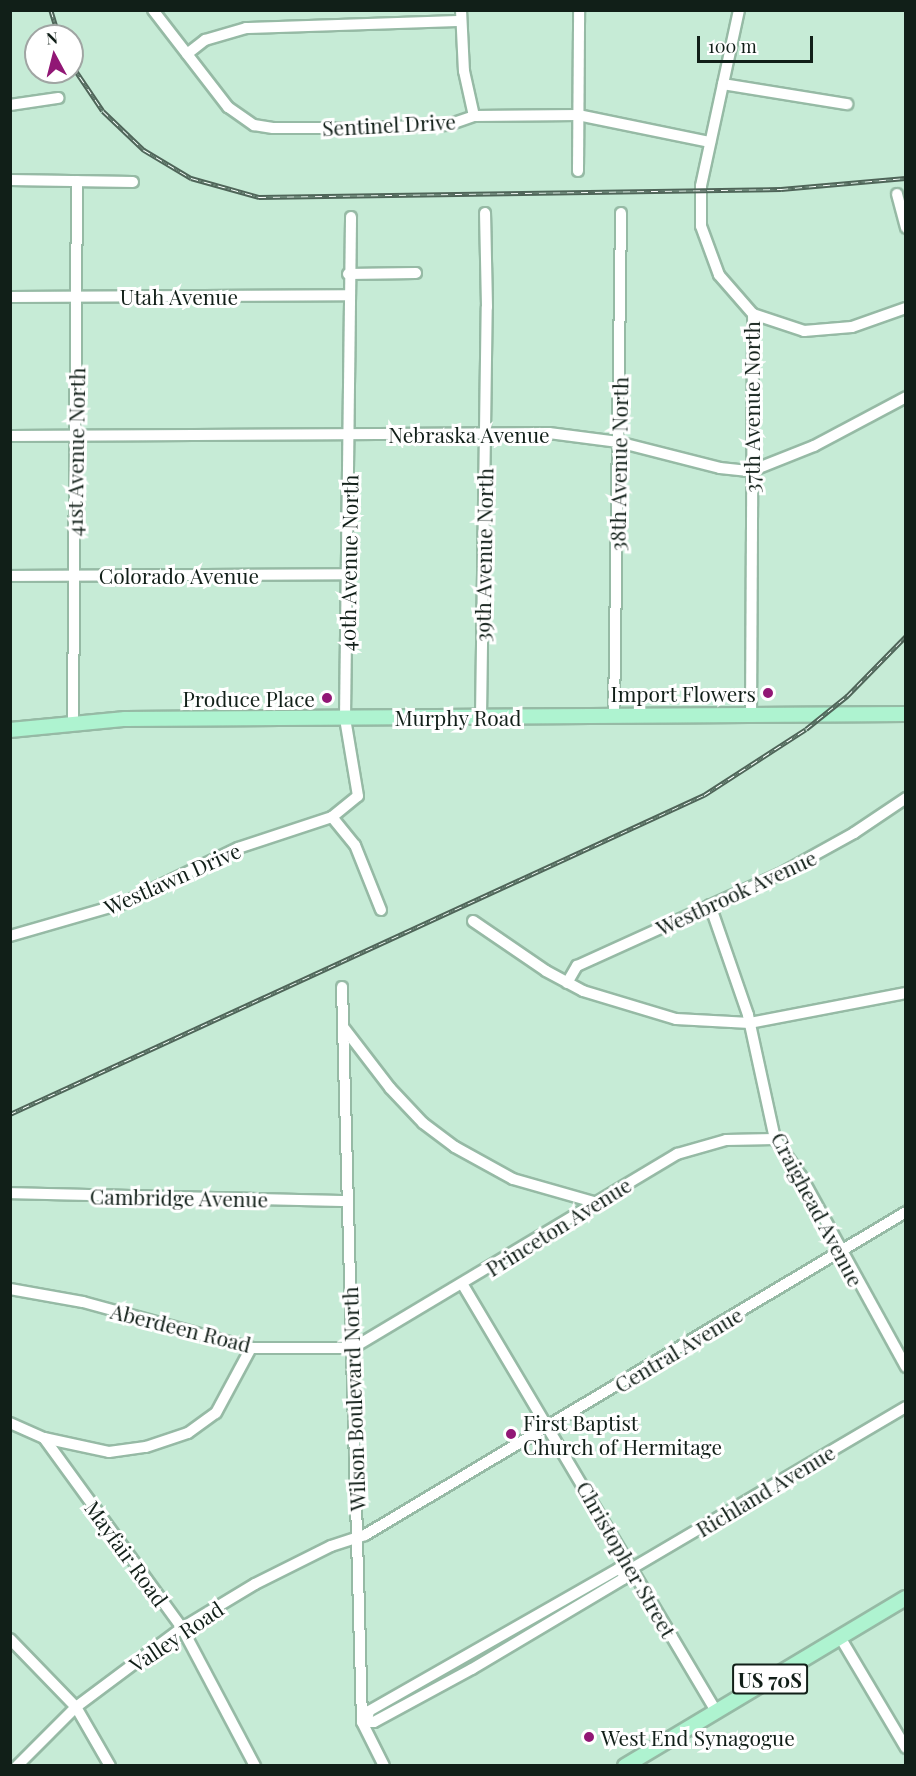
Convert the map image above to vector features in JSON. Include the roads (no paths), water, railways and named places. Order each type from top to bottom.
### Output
[{"type":"main road","name":"Murphy Road","points":[[10,730],[124,719],[906,714]]},
{"type":"main road","name":"US 70S","points":[[633,1764],[716,1711],[906,1598]]},
{"type":"street","name":"Sentinel Drive","points":[[153,10],[228,107],[254,125],[273,129],[360,128],[447,125],[474,116],[578,115],[710,142]]},
{"type":"street","points":[[578,171],[579,10]]},
{"type":"street","name":"37th Avenue North","points":[[739,10],[701,186],[701,226],[719,275],[753,314],[751,715]]},
{"type":"street","points":[[187,54],[205,40],[246,28],[460,16],[464,71],[474,116]]},
{"type":"street","points":[[723,84],[847,104]]},
{"type":"street","points":[[10,105],[58,98]]},
{"type":"street","points":[[10,180],[133,182]]},
{"type":"street","name":"41st Avenue North","points":[[73,724],[77,181]]},
{"type":"street","points":[[897,194],[906,228]]},
{"type":"street","name":"39th Avenue North","points":[[481,717],[485,213]]},
{"type":"street","name":"38th Avenue North","points":[[614,716],[621,213]]},
{"type":"street","points":[[351,217],[348,274],[416,273]]},
{"type":"street","name":"40th Avenue North","points":[[332,817],[358,796],[345,718],[350,433],[348,274]]},
{"type":"street","name":"Utah Avenue","points":[[10,297],[348,295]]},
{"type":"street","points":[[753,314],[795,329],[823,331],[852,327],[906,308]]},
{"type":"street","name":"Nebraska Avenue","points":[[10,436],[549,433],[618,442],[720,468],[751,471],[814,446],[906,397]]},
{"type":"street","name":"Colorado Avenue","points":[[10,576],[347,573]]},
{"type":"street","name":"Westbrook Avenue","points":[[567,983],[577,966],[780,874],[854,833],[906,798]]},
{"type":"street","points":[[332,817],[355,845],[381,910]]},
{"type":"street","name":"Westlawn Drive","points":[[10,936],[124,903],[238,848],[332,817]]},
{"type":"street","name":"Craighead Avenue","points":[[710,904],[732,962],[750,1023],[776,1139],[801,1176],[840,1251],[906,1367]]},
{"type":"street","points":[[473,921],[567,983],[635,1010],[676,1019],[750,1023],[906,993]]},
{"type":"street","name":"Wilson Boulevard North","points":[[342,987],[364,1721],[384,1766]]},
{"type":"street","points":[[344,1027],[390,1088],[423,1123],[455,1147],[513,1179],[594,1202]]},
{"type":"street","name":"Princeton Avenue","points":[[353,1348],[463,1285],[594,1202],[677,1154],[726,1140],[776,1139]]},
{"type":"street","name":"Cambridge Avenue","points":[[10,1193],[347,1201]]},
{"type":"street","name":"Central Avenue","points":[[357,1540],[906,1212]]},
{"type":"street","name":"Christopher Street","points":[[463,1285],[548,1427],[628,1570],[716,1711]]},
{"type":"street","name":"Aberdeen Road","points":[[10,1288],[83,1302],[251,1348],[353,1348]]},
{"type":"street","points":[[10,1423],[44,1438],[109,1452],[146,1447],[188,1433],[216,1413],[251,1348]]},
{"type":"street","name":"Richland Avenue","points":[[364,1721],[374,1722],[472,1669],[623,1579],[628,1570],[906,1407]]},
{"type":"street","name":"Mayfair Road","points":[[44,1438],[182,1628],[255,1766]]},
{"type":"street","name":"Valley Road","points":[[17,1766],[76,1707],[182,1628],[255,1584],[331,1546],[357,1540]]},
{"type":"street","points":[[840,1637],[906,1748]]},
{"type":"street","points":[[10,1639],[76,1707],[110,1766]]},
{"type":"railway","points":[[51,10],[55,24]]},
{"type":"railway","points":[[84,83],[103,111],[144,150],[191,178],[259,197],[781,189],[906,178]]},
{"type":"railway","points":[[10,1114],[704,795],[806,729],[847,696],[906,636]]},
{"type":"place","name":"Import Flowers","points":[[768,693]]},
{"type":"place","name":"Produce Place","points":[[327,698]]},
{"type":"place","name":"First Baptist Church of Hermitage","points":[[511,1434]]},
{"type":"place","name":"West End Synagogue","points":[[589,1737]]}]
